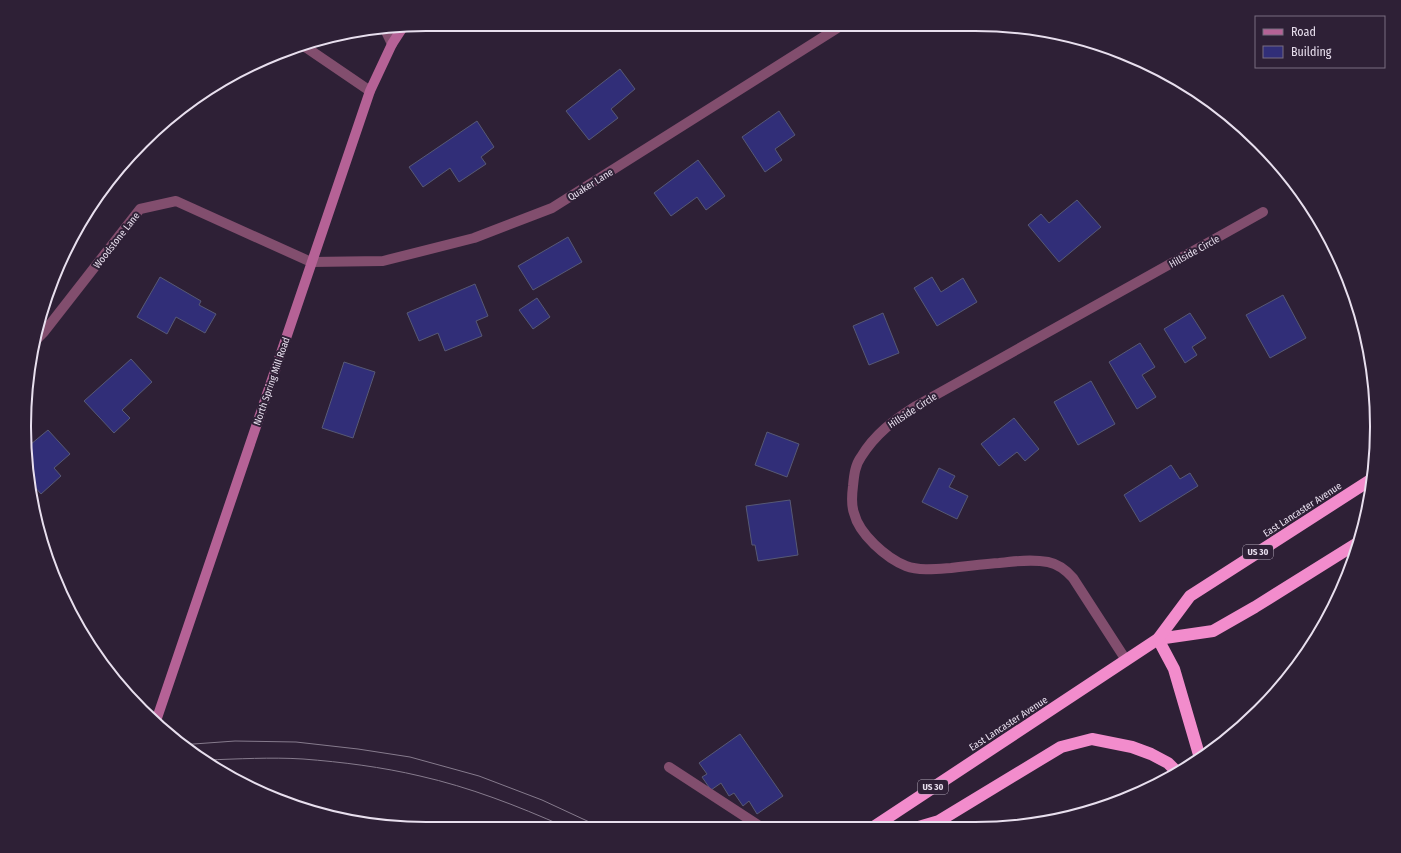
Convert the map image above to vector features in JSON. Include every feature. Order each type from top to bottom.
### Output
[{"type":"highway","name":"East Lancaster Avenue","points":[[881,822],[1158,639],[1190,596],[1366,483]]},
{"type":"highway","name":"East Lancaster Avenue","points":[[1158,639],[1213,631],[1351,547]]},
{"type":"highway","points":[[1158,639],[1174,669],[1198,752]]},
{"type":"highway","points":[[936,822],[1061,747],[1092,738],[1132,747],[1151,754],[1168,763],[1173,768]]},
{"type":"main road","name":"North Spring Mill Road","points":[[158,716],[370,91],[392,44],[400,32]]},
{"type":"street","name":"Quaker Lane","points":[[311,262],[383,261],[474,238],[552,208],[833,31]]},
{"type":"street","points":[[387,33],[392,44]]},
{"type":"street","points":[[392,44],[393,33]]},
{"type":"street","points":[[308,49],[370,91]]},
{"type":"street","name":"Woodstone Lane","points":[[42,334],[140,209],[176,200],[311,262]]},
{"type":"street","name":"Hillside Circle","points":[[1126,660],[1073,578],[1059,566],[1048,562],[1024,560],[937,569],[922,569],[907,566],[894,560],[879,549],[866,536],[854,514],[852,491],[856,467],[860,458],[886,427],[916,406],[1263,212]]},
{"type":"street","points":[[669,767],[753,822]]},
{"type":"building","points":[[620,69],[635,89],[611,109],[618,118],[589,140],[566,111]]},
{"type":"building","points":[[779,111],[795,135],[775,149],[782,160],[765,172],[742,137]]},
{"type":"building","points":[[477,121],[494,147],[481,157],[486,164],[459,182],[450,168],[423,187],[409,167]]},
{"type":"building","points":[[698,160],[725,196],[706,210],[697,197],[671,216],[654,193]]},
{"type":"building","points":[[1077,200],[1101,227],[1059,262],[1028,225],[1041,214],[1049,223]]},
{"type":"building","points":[[568,237],[582,262],[533,290],[518,266]]},
{"type":"building","points":[[160,277],[201,301],[199,305],[216,314],[205,333],[176,317],[167,334],[137,317]]},
{"type":"building","points":[[932,277],[941,292],[963,278],[977,302],[937,326],[914,288]]},
{"type":"building","points":[[475,284],[488,316],[476,321],[482,336],[445,351],[438,333],[419,341],[407,313]]},
{"type":"building","points":[[1283,295],[1306,338],[1270,358],[1246,315]]},
{"type":"building","points":[[537,298],[550,317],[533,329],[519,310]]},
{"type":"building","points":[[883,313],[899,353],[869,365],[853,326]]},
{"type":"building","points":[[1190,313],[1206,338],[1192,347],[1197,355],[1185,363],[1164,329]]},
{"type":"building","points":[[1140,343],[1155,367],[1142,375],[1156,397],[1137,409],[1109,362]]},
{"type":"building","points":[[131,359],[152,382],[122,410],[130,418],[114,433],[84,401]]},
{"type":"building","points":[[344,362],[375,372],[353,438],[322,428]]},
{"type":"building","points":[[1091,381],[1115,424],[1078,445],[1054,402]]},
{"type":"building","points":[[1014,418],[1039,449],[1025,461],[1017,452],[999,466],[981,444]]},
{"type":"building","points":[[48,430],[70,454],[54,468],[61,476],[41,494],[36,488],[34,478],[32,443]]},
{"type":"building","points":[[767,432],[799,444],[787,477],[755,465]]},
{"type":"building","points":[[1171,465],[1180,479],[1190,473],[1198,486],[1140,522],[1124,495]]},
{"type":"building","points":[[939,468],[955,476],[949,487],[968,496],[957,519],[922,502]]},
{"type":"building","points":[[790,500],[798,555],[758,561],[755,545],[752,545],[746,506]]},
{"type":"building","points":[[740,734],[783,796],[757,814],[749,801],[743,806],[734,793],[729,796],[721,783],[711,790],[702,777],[707,774],[699,763]]},
{"type":"tram line","points":[[192,744],[235,741],[296,742],[410,757],[479,776],[542,800],[589,822]]},
{"type":"tram line","points":[[214,760],[267,758],[303,759],[377,767],[438,780],[475,791],[554,822]]}]
